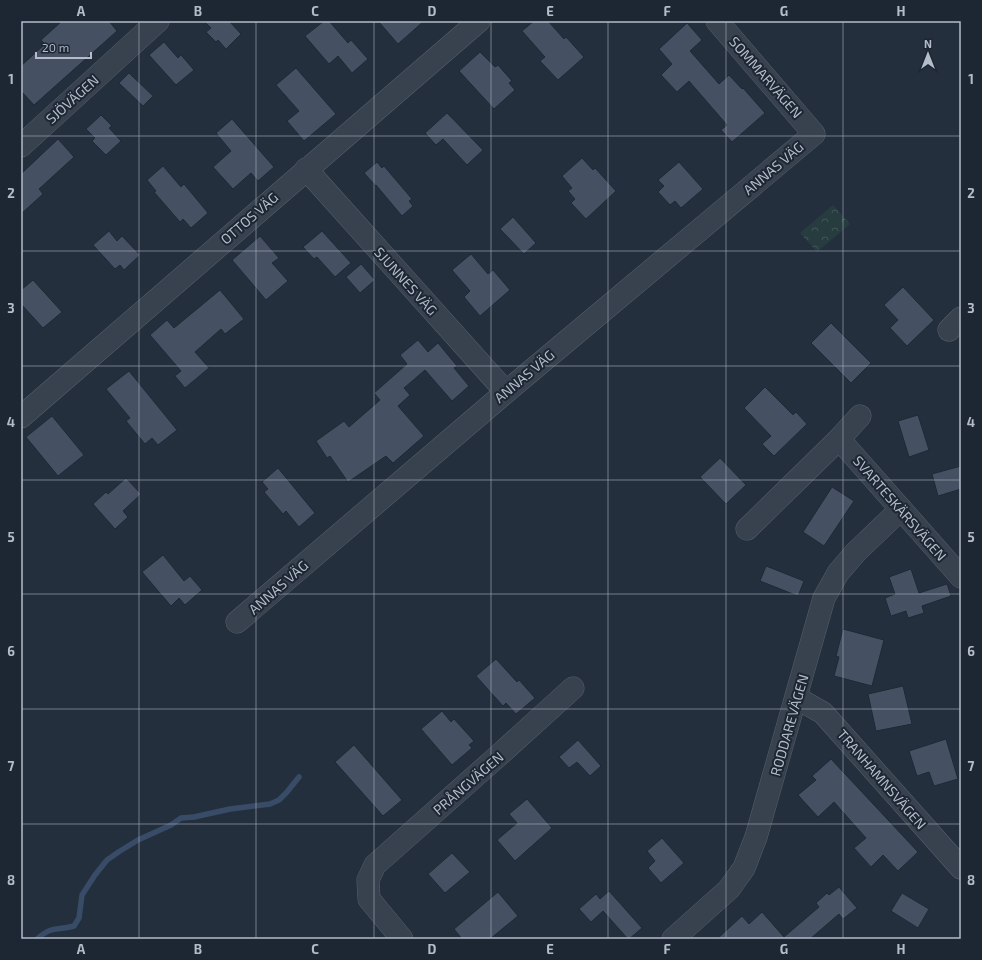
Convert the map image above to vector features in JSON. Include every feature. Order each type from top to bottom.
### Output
[{"type":"street","name":"SJÖVÄGEN","points":[[21,146],[158,21]]},
{"type":"street","name":"OTTOS VÄG","points":[[21,417],[479,21]]},
{"type":"street","name":"SOMMARVÄGEN","points":[[717,21],[814,134]]},
{"type":"street","name":"ANNAS VÄG","points":[[237,622],[506,392],[814,134]]},
{"type":"street","name":"SJUNNES VÄG","points":[[306,169],[506,392]]},
{"type":"street","points":[[746,529],[839,439],[860,416]]},
{"type":"street","name":"SVARTESKÄRSVÄGEN","points":[[839,439],[961,577]]},
{"type":"street","name":"RODDAREVÄGEN","points":[[673,939],[729,889],[744,868],[756,837],[797,698],[824,598],[838,573],[856,552],[901,509]]},
{"type":"street","name":"PRÅNGVÄGEN","points":[[402,939],[369,899],[368,880],[375,865],[572,688]]},
{"type":"street","name":"TRANHAMNSVÄGEN","points":[[797,698],[823,713],[961,868]]},
{"type":"green space","points":[[833,205],[850,224],[817,252],[800,233]]},
{"type":"building","points":[[62,21],[109,21],[117,31],[34,105],[21,91],[21,66],[45,44],[41,40]]},
{"type":"building","points":[[204,21],[229,21],[241,34],[226,49],[218,40],[216,42],[206,32],[211,28]]},
{"type":"building","points":[[324,21],[329,21],[348,43],[351,40],[368,59],[352,73],[338,56],[329,64],[305,36]]},
{"type":"building","points":[[378,21],[424,21],[398,44]]},
{"type":"building","points":[[534,21],[548,21],[564,39],[566,37],[584,57],[558,80],[540,61],[545,57],[522,31]]},
{"type":"building","points":[[687,23],[702,40],[690,51],[719,84],[729,75],[742,89],[743,88],[765,113],[732,142],[721,130],[727,125],[689,81],[677,92],[661,75],[672,64],[659,49]]},
{"type":"building","points":[[164,42],[178,58],[181,55],[194,70],[176,85],[149,55]]},
{"type":"building","points":[[480,52],[495,67],[498,65],[512,81],[509,83],[515,90],[494,109],[459,71]]},
{"type":"building","points":[[296,68],[336,114],[304,141],[287,121],[299,111],[276,85]]},
{"type":"building","points":[[129,73],[153,96],[143,106],[119,83]]},
{"type":"building","points":[[447,113],[483,150],[467,165],[443,139],[436,145],[425,133]]},
{"type":"building","points":[[101,115],[112,126],[109,128],[121,141],[106,155],[92,141],[95,138],[86,129]]},
{"type":"building","points":[[232,119],[274,167],[258,181],[251,173],[233,189],[213,167],[231,151],[216,133]]},
{"type":"building","points":[[58,139],[74,157],[39,189],[43,194],[21,214],[21,174]]},
{"type":"building","points":[[582,158],[593,170],[595,168],[616,191],[586,219],[571,203],[575,199],[568,191],[572,188],[562,176]]},
{"type":"building","points":[[377,162],[382,168],[384,166],[412,199],[409,201],[413,206],[402,216],[364,173]]},
{"type":"building","points":[[679,162],[703,189],[681,208],[675,201],[670,205],[658,192],[664,186],[658,180]]},
{"type":"building","points":[[163,166],[181,187],[184,184],[208,213],[191,228],[183,219],[180,222],[154,192],[156,191],[147,180]]},
{"type":"building","points":[[513,217],[536,243],[524,254],[500,229]]},
{"type":"building","points":[[109,231],[117,241],[122,236],[140,255],[124,270],[120,265],[115,269],[93,245]]},
{"type":"building","points":[[322,231],[351,263],[335,277],[317,257],[314,259],[303,247]]},
{"type":"building","points":[[260,236],[279,258],[272,263],[288,281],[266,300],[232,260]]},
{"type":"building","points":[[471,254],[488,274],[493,270],[510,290],[480,316],[464,297],[470,291],[452,270]]},
{"type":"building","points":[[361,264],[375,280],[360,293],[346,277]]},
{"type":"building","points":[[33,280],[62,312],[43,328],[21,304],[21,290]]},
{"type":"building","points":[[903,287],[934,320],[907,346],[890,328],[898,320],[884,305]]},
{"type":"building","points":[[220,290],[244,319],[225,334],[221,329],[195,352],[209,368],[185,388],[175,376],[181,371],[150,335],[167,320],[174,328]]},
{"type":"building","points":[[831,323],[871,363],[851,383],[811,343]]},
{"type":"building","points":[[418,340],[428,352],[438,343],[457,366],[454,368],[469,386],[452,401],[425,370],[404,388],[410,395],[398,406],[424,436],[393,463],[386,456],[348,482],[330,456],[327,458],[316,441],[344,421],[349,427],[380,400],[374,393],[407,364],[400,355]]},
{"type":"building","points":[[129,371],[177,430],[158,445],[152,438],[145,444],[126,421],[130,418],[106,389]]},
{"type":"building","points":[[765,387],[793,415],[796,412],[807,424],[774,456],[762,444],[771,436],[744,408]]},
{"type":"building","points":[[918,415],[929,450],[909,457],[898,421]]},
{"type":"building","points":[[52,416],[84,455],[58,476],[26,437]]},
{"type":"building","points":[[720,458],[746,485],[726,504],[700,477]]},
{"type":"building","points":[[961,466],[961,489],[938,496],[932,474]]},
{"type":"building","points":[[278,468],[315,513],[299,527],[286,511],[283,514],[264,492],[268,489],[262,482]]},
{"type":"building","points":[[126,478],[141,494],[123,511],[128,517],[115,529],[93,504],[106,492],[108,494]]},
{"type":"building","points":[[832,487],[854,501],[824,546],[803,532]]},
{"type":"building","points":[[163,555],[184,581],[190,576],[202,590],[185,605],[179,598],[171,606],[142,572]]},
{"type":"building","points":[[766,566],[804,581],[798,596],[760,581]]},
{"type":"building","points":[[911,569],[919,593],[947,584],[951,596],[922,606],[924,613],[908,618],[906,611],[891,616],[885,598],[895,594],[889,577]]},
{"type":"building","points":[[843,629],[884,640],[872,686],[834,676],[839,657],[836,656]]},
{"type":"building","points":[[496,659],[517,682],[519,680],[535,698],[516,714],[506,703],[503,706],[476,676]]},
{"type":"building","points":[[903,686],[912,724],[876,731],[868,694]]},
{"type":"building","points":[[442,711],[451,722],[454,719],[474,741],[469,745],[472,748],[452,765],[421,729]]},
{"type":"building","points":[[946,739],[958,779],[934,786],[929,772],[917,776],[909,751]]},
{"type":"building","points":[[578,740],[601,766],[590,776],[577,762],[569,768],[559,757]]},
{"type":"building","points":[[354,745],[402,800],[383,816],[335,762]]},
{"type":"building","points":[[831,759],[918,852],[898,871],[883,855],[871,867],[854,848],[866,838],[834,802],[818,817],[798,795],[816,780],[812,776]]},
{"type":"building","points":[[527,799],[552,828],[515,861],[497,840],[517,823],[509,814]]},
{"type":"building","points":[[662,838],[684,863],[661,883],[648,868],[655,861],[647,851]]},
{"type":"building","points":[[452,853],[470,872],[445,893],[428,874]]},
{"type":"building","points":[[839,887],[857,908],[843,919],[839,914],[810,939],[717,939],[742,916],[749,924],[762,912],[784,937],[819,907],[816,903],[827,893],[829,895]]},
{"type":"building","points":[[609,891],[642,928],[629,939],[603,911],[591,922],[579,909],[596,894],[600,899]]},
{"type":"building","points":[[498,892],[518,916],[490,939],[462,939],[454,929]]},
{"type":"building","points":[[902,893],[929,909],[918,928],[891,911]]},
{"type":"waterway","points":[[37,939],[51,930],[74,926],[79,918],[82,895],[107,860],[120,851],[138,840],[171,825],[181,818],[194,817],[230,809],[270,804],[279,800],[299,777]]}]
